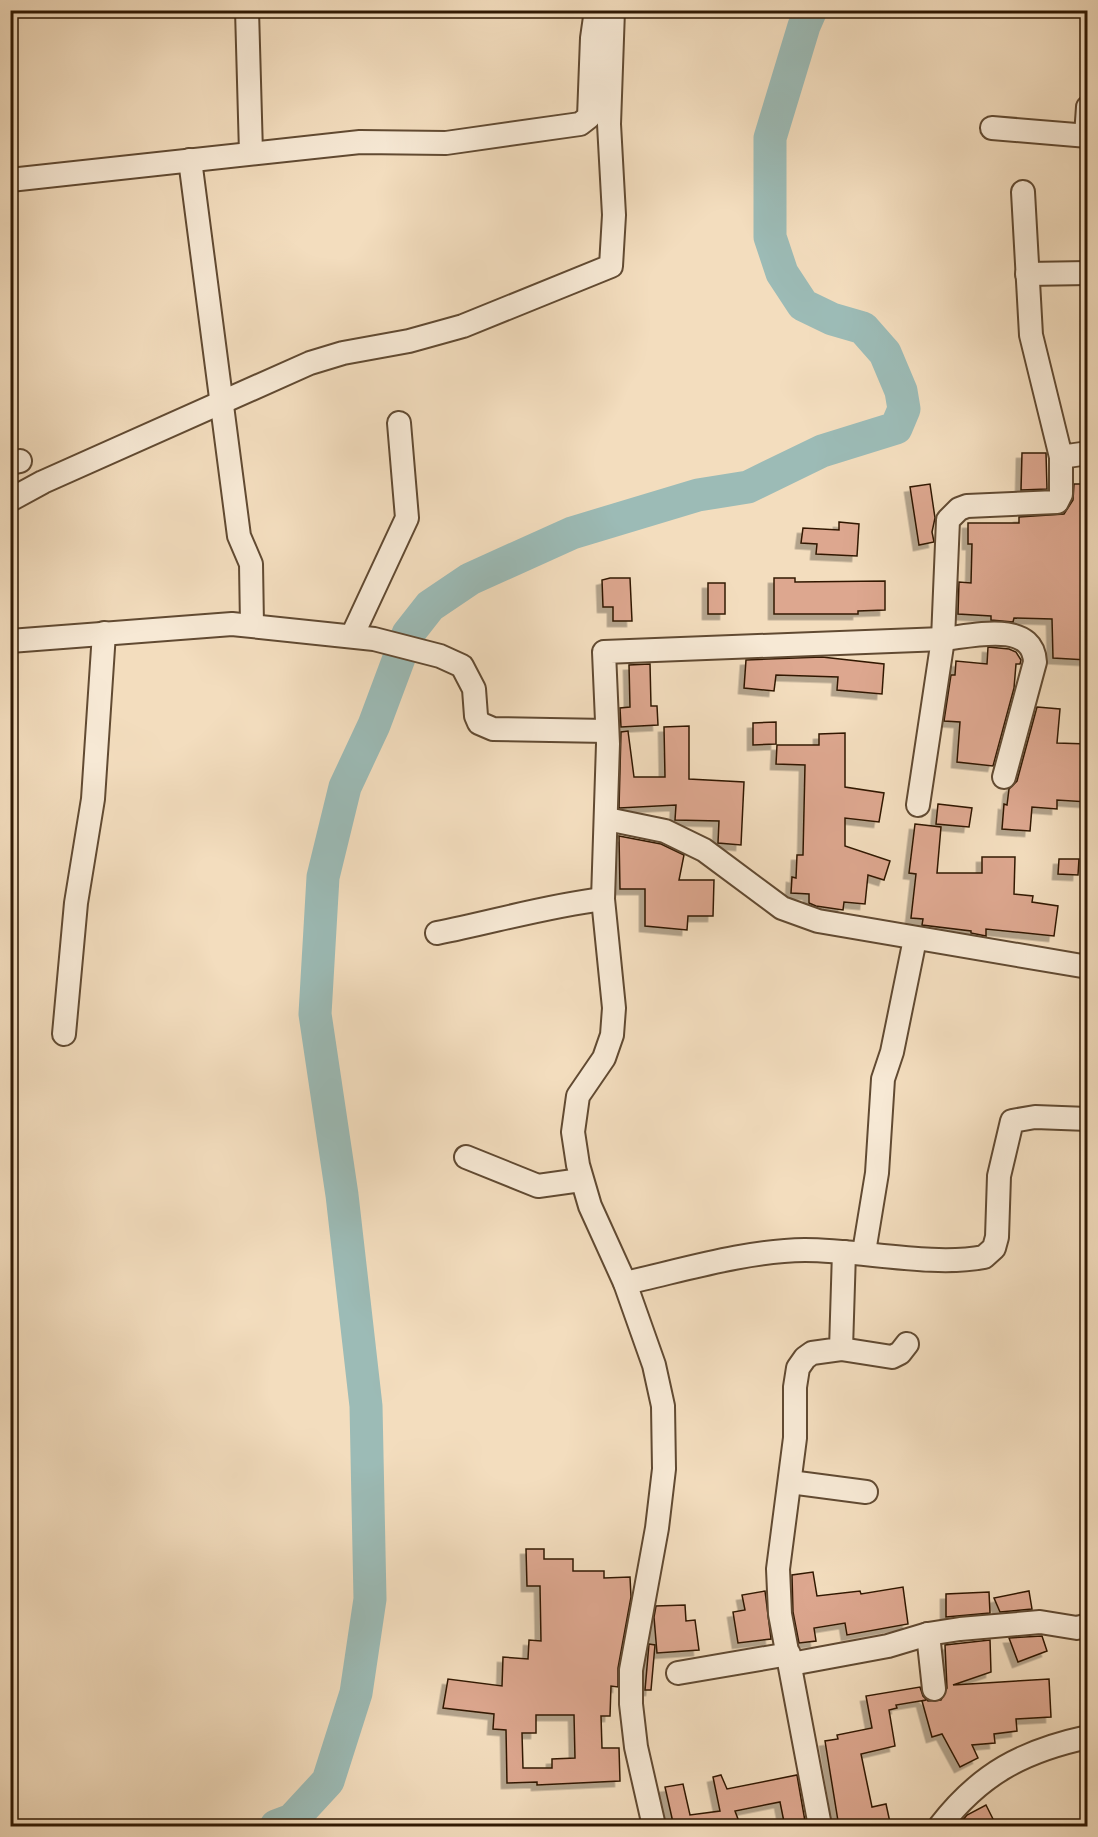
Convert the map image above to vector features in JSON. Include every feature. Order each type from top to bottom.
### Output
[{"type":"street","points":[[247,10],[251,153]]},
{"type":"street","points":[[10,180],[360,142],[446,143],[585,122],[589,117],[592,38],[596,10]]},
{"type":"street","points":[[10,500],[42,482],[310,363],[343,353],[409,341],[463,326],[611,266],[614,215],[609,124],[613,10]]},
{"type":"street","points":[[992,128],[1087,136],[1088,107]]},
{"type":"street","points":[[190,160],[223,402],[238,536],[251,564],[252,625]]},
{"type":"street","points":[[918,805],[943,639],[948,520],[959,509],[967,506],[1057,502],[1061,494],[1061,457],[1031,335],[1023,192]]},
{"type":"street","points":[[1027,274],[1088,273]]},
{"type":"street","points":[[363,638],[407,518],[408,508],[399,423]]},
{"type":"street","points":[[1061,457],[1088,453]]},
{"type":"street","points":[[10,641],[232,624],[363,638],[440,656],[462,666],[474,689],[476,716],[479,723],[493,729],[607,731]]},
{"type":"street","points":[[64,1034],[76,903],[93,799],[104,633]]},
{"type":"street","points":[[654,1827],[636,1747],[631,1704],[631,1670],[657,1528],[665,1436],[663,1406],[654,1365],[625,1283],[590,1206],[581,1180],[573,1132],[578,1096],[604,1058],[612,1035],[614,1008],[603,899],[607,819],[604,652],[943,639],[995,633],[1029,642],[1035,650],[1034,669],[1004,777]]},
{"type":"street","points":[[607,819],[665,831],[704,850],[782,908],[818,921],[1088,968]]},
{"type":"street","points":[[437,933],[487,923],[543,907],[603,899]]},
{"type":"street","points":[[841,1349],[854,1252],[878,1163],[883,1079],[892,1052],[915,939]]},
{"type":"street","points":[[625,1283],[753,1255],[806,1250],[925,1258],[977,1258],[988,1255],[997,1237],[999,1176],[1012,1121],[1035,1117],[1088,1119]]},
{"type":"street","points":[[466,1157],[538,1186],[581,1180]]},
{"type":"street","points":[[820,1827],[780,1614],[778,1569],[796,1428],[795,1387],[799,1364],[812,1353],[841,1349],[892,1357],[900,1353],[907,1344]]},
{"type":"street","points":[[790,1482],[866,1492]]},
{"type":"street","points":[[678,1673],[888,1646],[928,1634],[1030,1623],[1077,1628],[1088,1625]]},
{"type":"street","points":[[928,1634],[934,1689]]},
{"type":"street","points":[[940,1827],[962,1798],[994,1772],[1029,1754],[1088,1737]]},
{"type":"building","points":[[1022,453],[1046,453],[1047,489],[1021,490]]},
{"type":"building","points":[[930,484],[935,518],[932,532],[934,542],[919,545],[910,487]]},
{"type":"building","points":[[1074,484],[1088,484],[1087,660],[1053,658],[1052,619],[1014,618],[1013,622],[991,620],[991,616],[958,614],[959,582],[971,583],[972,544],[968,544],[968,523],[1019,523],[1019,517],[1064,514],[1073,500]]},
{"type":"building","points":[[839,522],[859,524],[857,556],[816,554],[817,544],[801,543],[803,528],[839,530]]},
{"type":"building","points":[[630,578],[632,621],[613,621],[613,607],[603,607],[602,580]]},
{"type":"building","points":[[774,578],[795,578],[795,582],[885,581],[885,610],[858,611],[858,614],[774,614]]},
{"type":"building","points":[[708,583],[725,583],[725,614],[708,614]]},
{"type":"building","points":[[988,647],[1009,649],[1016,652],[1021,660],[1020,664],[1016,664],[1014,688],[993,766],[957,762],[960,722],[944,721],[951,675],[955,675],[956,661],[987,664]]},
{"type":"building","points":[[822,657],[884,664],[882,694],[837,690],[838,677],[776,675],[774,691],[744,688],[746,660]]},
{"type":"building","points":[[650,664],[651,706],[657,706],[658,725],[621,727],[620,708],[630,707],[629,665]]},
{"type":"building","points":[[1037,707],[1060,709],[1057,743],[1088,744],[1088,802],[1057,800],[1057,809],[1032,807],[1030,831],[1002,829],[1004,804],[1007,805],[1009,789],[1017,781]]},
{"type":"building","points":[[776,722],[776,744],[753,745],[753,723]]},
{"type":"building","points":[[689,726],[689,779],[744,782],[741,845],[718,843],[719,821],[675,820],[676,805],[619,808],[621,732],[628,731],[634,777],[665,777],[664,727]]},
{"type":"building","points":[[845,733],[845,787],[884,793],[879,822],[845,818],[845,846],[890,861],[884,880],[868,875],[865,904],[844,902],[843,910],[809,903],[809,894],[791,893],[792,877],[796,878],[797,855],[803,855],[805,765],[776,764],[777,745],[819,745],[819,734]]},
{"type":"building","points":[[938,804],[972,808],[969,827],[936,824]]},
{"type":"building","points":[[915,824],[941,827],[937,873],[982,873],[982,857],[1015,857],[1014,894],[1033,896],[1032,902],[1058,906],[1054,936],[986,929],[986,936],[971,933],[971,931],[922,925],[923,919],[911,918],[916,874],[909,873]]},
{"type":"building","points":[[619,836],[661,844],[684,855],[679,880],[714,880],[713,916],[688,916],[687,930],[645,926],[645,889],[620,889]]},
{"type":"building","points":[[1059,859],[1079,859],[1078,875],[1058,874]]},
{"type":"building","points":[[526,1549],[544,1549],[544,1559],[573,1559],[573,1571],[604,1571],[604,1578],[630,1577],[631,1597],[618,1668],[618,1687],[611,1686],[610,1716],[601,1716],[602,1748],[619,1748],[620,1781],[537,1785],[537,1782],[507,1783],[506,1730],[493,1729],[494,1714],[443,1708],[448,1679],[502,1686],[503,1657],[528,1659],[529,1640],[541,1641],[540,1586],[527,1586]],"holes":[[[536,1715],[574,1715],[575,1758],[552,1759],[552,1768],[523,1768],[522,1733],[536,1733]]]},
{"type":"building","points":[[813,1572],[817,1596],[860,1591],[861,1594],[903,1587],[908,1624],[847,1635],[845,1623],[814,1628],[816,1641],[799,1643],[793,1612],[792,1575]]},
{"type":"building","points":[[765,1591],[771,1639],[738,1643],[733,1612],[745,1610],[742,1595]]},
{"type":"building","points":[[1029,1591],[1032,1609],[1000,1612],[994,1598]]},
{"type":"building","points":[[989,1592],[990,1613],[946,1617],[946,1594]]},
{"type":"building","points":[[685,1605],[686,1621],[695,1620],[699,1650],[657,1653],[654,1617],[656,1606]]},
{"type":"building","points":[[1042,1636],[1047,1651],[1018,1662],[1009,1638]]},
{"type":"building","points":[[990,1640],[991,1672],[953,1685],[1049,1679],[1051,1717],[1016,1719],[1017,1731],[994,1734],[995,1743],[972,1745],[978,1758],[960,1767],[942,1734],[932,1737],[922,1701],[926,1700],[896,1705],[897,1708],[889,1710],[895,1746],[861,1754],[872,1807],[886,1804],[891,1827],[867,1827],[867,1823],[839,1827],[825,1741],[838,1739],[837,1735],[872,1728],[866,1696],[920,1687],[923,1696],[928,1701],[941,1700],[947,1688],[945,1645]]},
{"type":"building","points":[[649,1644],[655,1645],[651,1690],[645,1690]]},
{"type":"building","points":[[721,1775],[727,1789],[797,1775],[806,1827],[785,1827],[780,1802],[735,1811],[741,1827],[674,1827],[665,1787],[683,1784],[690,1815],[720,1811],[713,1777]]},
{"type":"building","points":[[986,1805],[997,1827],[957,1827],[967,1815]]},
{"type":"waterway","points":[[276,1826],[292,1820],[328,1781],[356,1693],[370,1599],[366,1406],[342,1195],[315,1014],[323,877],[345,787],[374,725],[408,634],[430,606],[470,579],[572,533],[698,495],[748,487],[822,451],[896,428],[904,409],[901,391],[885,353],[863,328],[832,319],[803,305],[782,273],[770,237],[770,138],[811,10]]}]
